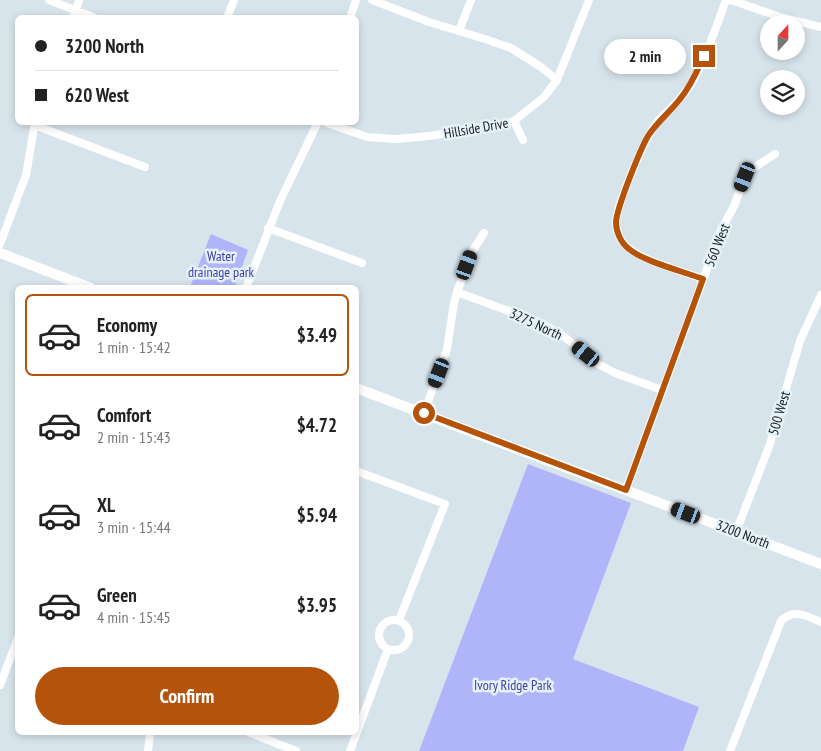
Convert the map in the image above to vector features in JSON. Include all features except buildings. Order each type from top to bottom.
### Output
[{"type":"street","points":[[49,0],[74,14],[79,0]]},
{"type":"street","points":[[228,15],[234,0]]},
{"type":"street","points":[[351,15],[356,0]]},
{"type":"street","points":[[372,0],[429,22],[485,38],[511,48],[541,67],[557,80]]},
{"type":"street","points":[[459,31],[471,0]]},
{"type":"street","name":"Hillside Drive","points":[[333,125],[367,137],[396,139],[485,128],[514,121],[544,97],[557,80],[588,0]]},
{"type":"street","points":[[703,279],[639,255],[627,248],[620,238],[616,223],[620,207],[647,137],[658,122],[680,100],[693,82],[726,0]]},
{"type":"street","points":[[731,0],[780,17],[821,28]]},
{"type":"street","points":[[514,121],[523,140]]},
{"type":"street","points":[[0,244],[26,176],[34,125]]},
{"type":"street","points":[[37,125],[145,167]]},
{"type":"street","points":[[247,285],[268,228],[317,125]]},
{"type":"street","name":"560 West","points":[[626,490],[722,228],[734,206],[745,177],[752,168],[775,154]]},
{"type":"street","points":[[268,228],[362,263]]},
{"type":"street","points":[[424,413],[448,349],[457,292],[472,252],[484,233]]},
{"type":"street","points":[[0,253],[84,285]]},
{"type":"street","name":"3275 North","points":[[457,292],[539,322],[562,335],[598,364],[616,373],[662,390]]},
{"type":"street","name":"500 West","points":[[736,532],[770,444],[800,342],[821,295]]},
{"type":"street","name":"3200 North","points":[[359,389],[821,564]]},
{"type":"street","points":[[359,472],[444,504],[399,620]]},
{"type":"street","points":[[730,751],[780,625],[788,615],[798,613],[821,622]]},
{"type":"street","points":[[399,620],[407,627],[409,634],[408,642],[399,649],[388,649],[382,644],[379,632],[386,621],[399,620]]},
{"type":"street","points":[[0,685],[15,646]]},
{"type":"street","points":[[359,727],[388,649]]},
{"type":"street","points":[[148,751],[150,735]]},
{"type":"street","points":[[255,735],[291,750]]},
{"type":"street","points":[[350,751],[356,735]]},
{"type":"green space","name":"Water drainage park","points":[[211,234],[248,250],[236,285],[191,285]]},
{"type":"green space","name":"Ivory Ridge Park","points":[[528,464],[631,503],[573,659],[699,707],[683,751],[419,751]]},
{"type":"route","points":[[424,413],[626,490],[703,279],[639,255],[627,248],[620,238],[616,223],[620,207],[647,137],[658,122],[680,100],[693,82],[704,56]]}]
